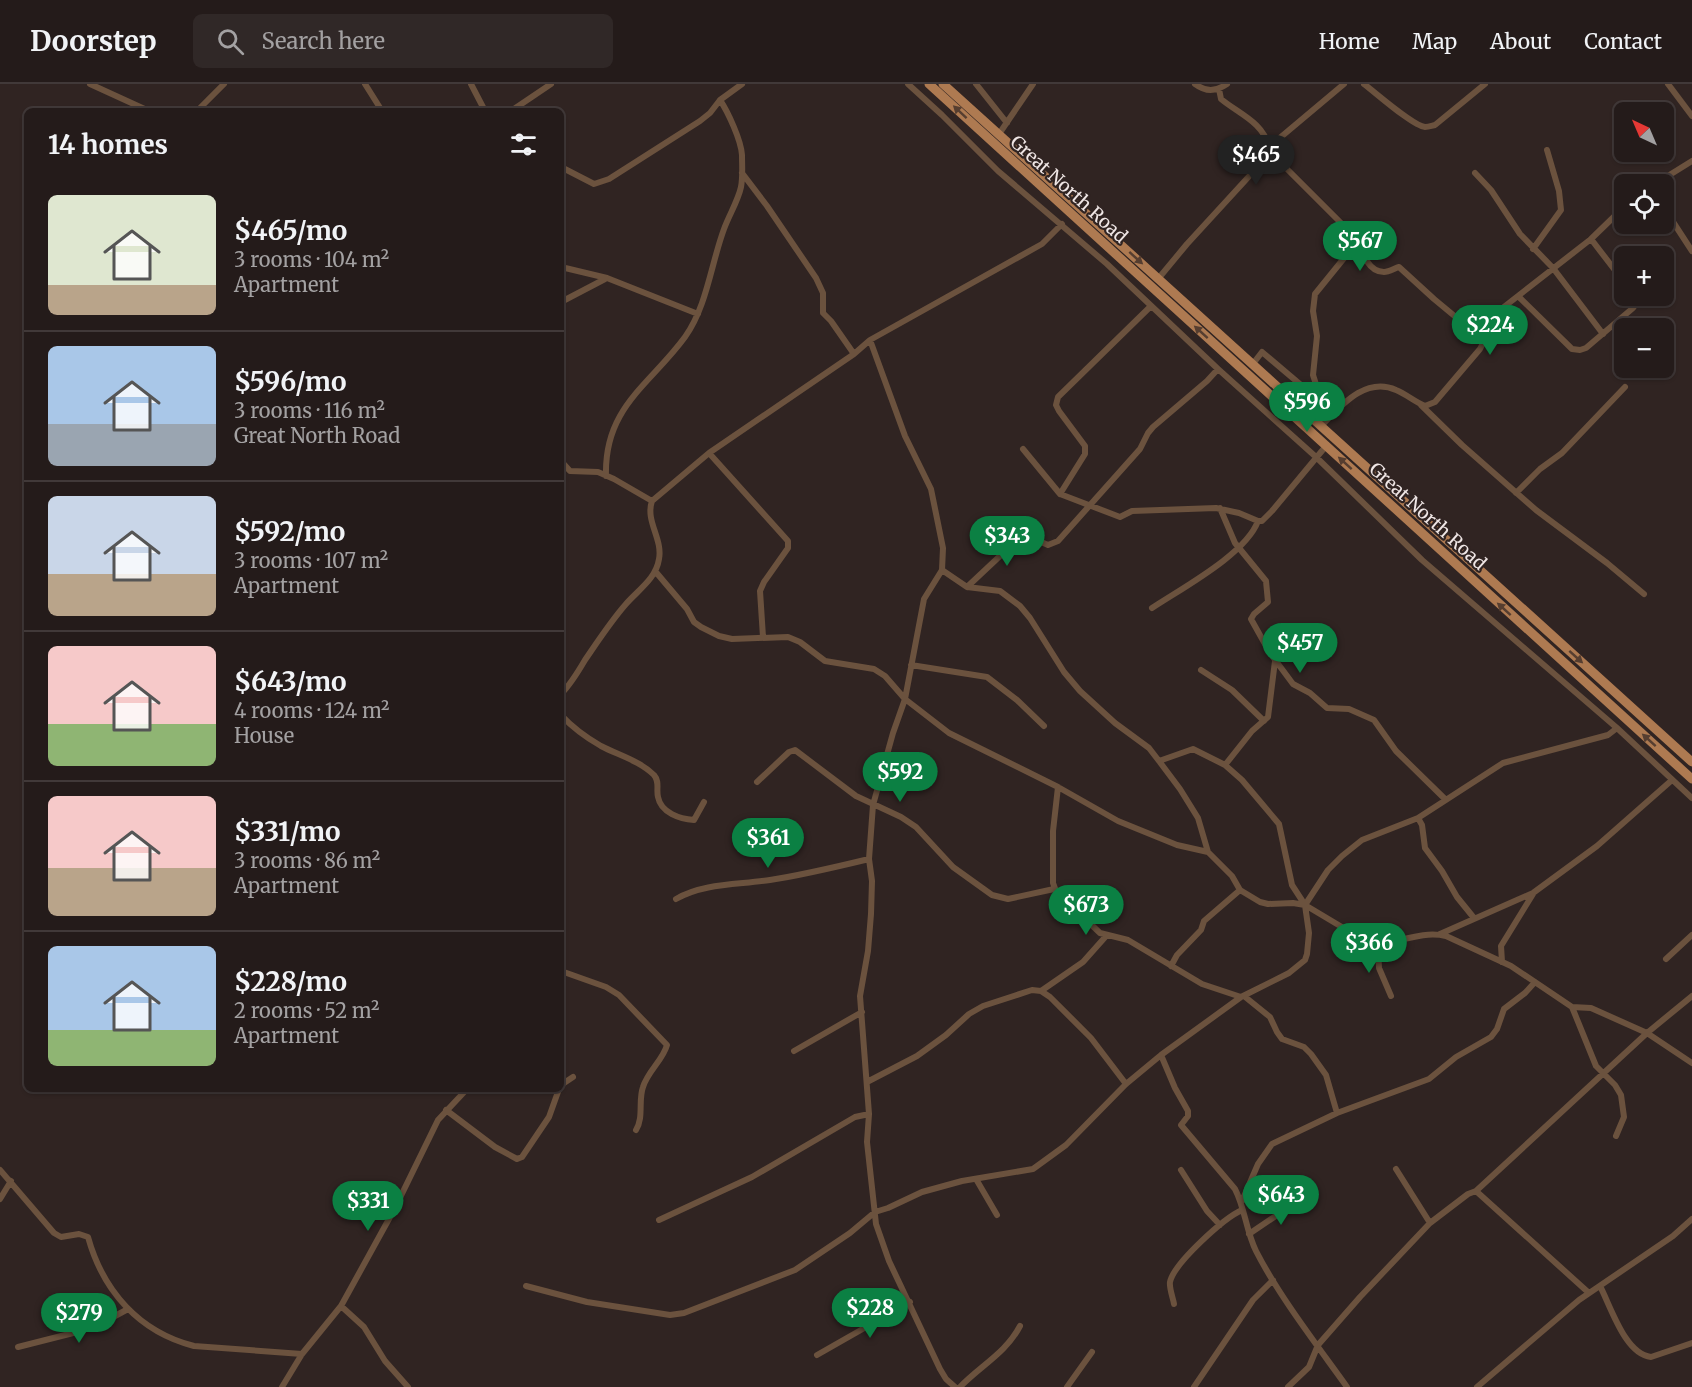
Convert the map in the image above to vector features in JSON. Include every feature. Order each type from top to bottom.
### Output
[{"type":"main road","name":"Great North Road","points":[[929,84],[1692,779]]},
{"type":"main road","name":"Great North Road","points":[[949,86],[1252,365],[1692,762]]},
{"type":"street","points":[[90,84],[142,108]]},
{"type":"street","points":[[200,108],[224,84]]},
{"type":"street","points":[[365,84],[380,108]]},
{"type":"street","points":[[471,84],[483,108]]},
{"type":"street","points":[[515,108],[551,84]]},
{"type":"street","points":[[564,169],[594,184],[609,179],[700,121],[720,100],[742,84]]},
{"type":"street","points":[[908,84],[998,171],[1107,264],[1218,369],[1316,457],[1422,560],[1617,728],[1692,798]]},
{"type":"street","points":[[976,84],[1007,123]]},
{"type":"street","points":[[999,134],[1033,84]]},
{"type":"street","points":[[1195,84],[1208,91],[1219,89],[1227,84]]},
{"type":"street","points":[[1158,279],[1186,244],[1264,160],[1269,147],[1344,84]]},
{"type":"street","points":[[1364,84],[1419,125],[1426,127],[1434,125],[1485,84]]},
{"type":"street","points":[[1668,84],[1692,116]]},
{"type":"street","points":[[1219,89],[1221,99],[1246,114],[1266,136],[1269,147]]},
{"type":"street","points":[[606,476],[605,457],[625,406],[684,338],[698,314],[724,229],[741,187],[742,151],[726,109],[720,100]]},
{"type":"street","points":[[1533,249],[1562,210],[1547,150]]},
{"type":"street","points":[[1264,160],[1273,158],[1283,165],[1360,242],[1362,253],[1377,270],[1385,272],[1399,267],[1481,338],[1483,343],[1480,349],[1435,402],[1425,406],[1420,404]]},
{"type":"street","points":[[1671,174],[1692,161]]},
{"type":"street","points":[[741,172],[816,279],[823,294],[823,313],[854,354]]},
{"type":"street","points":[[1475,173],[1488,186],[1516,229],[1553,268],[1603,333]]},
{"type":"street","points":[[1481,338],[1491,318],[1591,239],[1614,217]]},
{"type":"street","points":[[1674,223],[1692,251]]},
{"type":"street","points":[[564,687],[612,622],[655,571],[659,559],[658,541],[650,518],[652,501],[710,453],[854,354],[870,340],[1042,244],[1062,224]]},
{"type":"street","points":[[1321,400],[1313,375],[1317,336],[1313,311],[1315,294],[1346,257],[1356,238]]},
{"type":"street","points":[[1591,239],[1614,269]]},
{"type":"street","points":[[564,268],[607,278],[698,314]]},
{"type":"street","points":[[564,300],[607,278]]},
{"type":"street","points":[[1519,297],[1572,350],[1586,348],[1634,306]]},
{"type":"street","points":[[1060,494],[1085,454],[1085,446],[1059,411],[1056,405],[1058,397],[1150,306]]},
{"type":"street","points":[[870,340],[905,436],[931,489],[943,548],[942,570],[924,599],[905,699],[873,805],[869,859],[872,881],[871,914],[868,951],[860,996],[869,1114],[867,1142],[876,1224],[890,1261],[940,1369],[955,1387]]},
{"type":"street","points":[[1252,365],[1262,352],[1334,413]]},
{"type":"street","points":[[967,587],[1013,542],[1019,541],[1027,545],[1039,541],[1048,545],[1059,541],[1140,450],[1153,427],[1218,369]]},
{"type":"street","points":[[1321,426],[1350,397],[1363,390],[1375,387],[1398,390],[1420,404],[1516,493],[1644,594]]},
{"type":"street","points":[[1516,493],[1540,469],[1562,453],[1625,387]]},
{"type":"street","points":[[1023,449],[1060,494],[1120,517],[1132,511],[1220,508],[1262,521],[1326,446]]},
{"type":"street","points":[[710,453],[788,541],[788,548],[760,591],[763,637]]},
{"type":"street","points":[[564,464],[570,471],[598,472],[652,501]]},
{"type":"street","points":[[1220,508],[1232,539],[1262,574],[1268,587],[1268,602],[1251,619],[1275,661],[1293,684],[1310,693],[1323,706],[1355,711],[1377,722],[1396,751],[1446,800]]},
{"type":"street","points":[[1152,608],[1223,562],[1254,530],[1258,521]]},
{"type":"street","points":[[942,570],[967,587],[1000,591],[1020,606],[1059,665],[1080,691],[1115,723],[1149,748],[1180,789],[1198,818],[1208,852],[1232,876],[1240,890],[1268,904],[1305,905],[1367,943],[1378,944],[1408,937],[1439,934],[1533,893],[1597,846],[1672,780]]},
{"type":"street","points":[[655,571],[687,609],[694,622],[701,627],[719,636],[732,639],[788,637],[800,642],[825,661],[874,669],[885,676],[905,699],[948,733],[1058,787],[1125,824],[1177,845],[1208,852]]},
{"type":"street","points":[[1225,765],[1269,713],[1275,661]]},
{"type":"street","points":[[911,665],[987,677],[1017,700],[1044,726]]},
{"type":"street","points":[[1201,670],[1232,690],[1264,721]]},
{"type":"street","points":[[564,718],[591,740],[654,776],[658,784],[658,800],[672,814],[694,820],[704,802]]},
{"type":"street","points":[[1305,905],[1328,870],[1362,840],[1418,818],[1503,763],[1608,735],[1617,728]]},
{"type":"street","points":[[526,1286],[587,1302],[670,1315],[684,1313],[795,1270],[850,1233],[875,1212],[922,1192],[1033,1168],[1066,1145],[1126,1084],[1161,1055],[1243,997],[1289,973],[1305,960],[1309,933],[1305,905],[1292,885],[1279,824],[1242,780],[1225,765],[1191,748],[1159,761]]},
{"type":"street","points":[[757,782],[789,752],[795,750],[856,796],[901,817],[916,827],[960,872],[999,899],[1054,889]]},
{"type":"street","points":[[1058,787],[1053,831],[1054,889],[1097,930],[1132,942],[1202,984],[1243,997],[1270,1017],[1282,1039],[1304,1047],[1326,1075],[1337,1113]]},
{"type":"street","points":[[1418,818],[1422,825],[1425,848],[1457,897],[1474,918]]},
{"type":"street","points":[[676,899],[688,892],[771,880],[869,859]]},
{"type":"street","points":[[1171,966],[1177,955],[1201,930],[1204,921],[1240,890]]},
{"type":"street","points":[[1502,962],[1501,946],[1533,893]]},
{"type":"street","points":[[1439,934],[1502,962],[1572,1007],[1591,1008],[1647,1033],[1692,1063]]},
{"type":"street","points":[[1041,991],[1083,962],[1107,935]]},
{"type":"street","points":[[1666,959],[1692,935]]},
{"type":"street","points":[[1378,944],[1379,968],[1391,996]]},
{"type":"street","points":[[564,972],[606,987],[619,995],[667,1044],[645,1082],[640,1099],[641,1118],[636,1130]]},
{"type":"street","points":[[1347,1387],[1273,1280],[1249,1234],[1242,1210],[1242,1201],[1258,1164],[1272,1144],[1337,1113],[1429,1079],[1456,1057],[1491,1038],[1504,1009],[1535,982]]},
{"type":"street","points":[[867,1082],[917,1056],[946,1035],[969,1014],[1026,991],[1041,991],[1091,1038],[1126,1084]]},
{"type":"street","points":[[1288,1387],[1309,1366],[1318,1345],[1430,1223],[1468,1194],[1476,1191],[1647,1033],[1692,996]]},
{"type":"street","points":[[1572,1007],[1593,1061],[1622,1095],[1624,1117],[1616,1136]]},
{"type":"street","points":[[794,1051],[862,1012]]},
{"type":"street","points":[[1161,1055],[1188,1111],[1188,1116],[1181,1125],[1235,1189],[1242,1201]]},
{"type":"street","points":[[564,1084],[573,1077]]},
{"type":"street","points":[[282,1387],[302,1354],[340,1306],[396,1208],[425,1144],[446,1110],[464,1092]]},
{"type":"street","points":[[446,1110],[495,1147],[517,1159],[522,1157],[549,1117],[558,1092]]},
{"type":"street","points":[[658,1220],[752,1177],[855,1117],[869,1114]]},
{"type":"street","points":[[1396,1169],[1430,1223]]},
{"type":"street","points":[[0,1170],[54,1233],[61,1237],[79,1234],[87,1237],[93,1257],[128,1309],[147,1326],[177,1342],[194,1346],[302,1354]]},
{"type":"street","points":[[1181,1170],[1220,1225]]},
{"type":"street","points":[[976,1179],[997,1215]]},
{"type":"street","points":[[0,1199],[11,1181]]},
{"type":"street","points":[[1476,1191],[1589,1293]]},
{"type":"street","points":[[1249,1234],[1286,1209],[1296,1199]]},
{"type":"street","points":[[1174,1304],[1169,1285],[1173,1272],[1232,1214],[1242,1210]]},
{"type":"street","points":[[1477,1387],[1589,1293],[1673,1236],[1692,1219]]},
{"type":"street","points":[[1194,1387],[1253,1300],[1273,1280]]},
{"type":"street","points":[[1600,1286],[1627,1341],[1637,1352],[1651,1357],[1692,1343]]},
{"type":"street","points":[[817,1355],[910,1302]]},
{"type":"street","points":[[340,1306],[364,1327],[385,1361],[408,1387]]},
{"type":"street","points":[[18,1347],[81,1331],[128,1309]]},
{"type":"street","points":[[960,1387],[994,1359],[1013,1338],[1020,1326]]},
{"type":"street","points":[[1067,1387],[1092,1352]]}]
